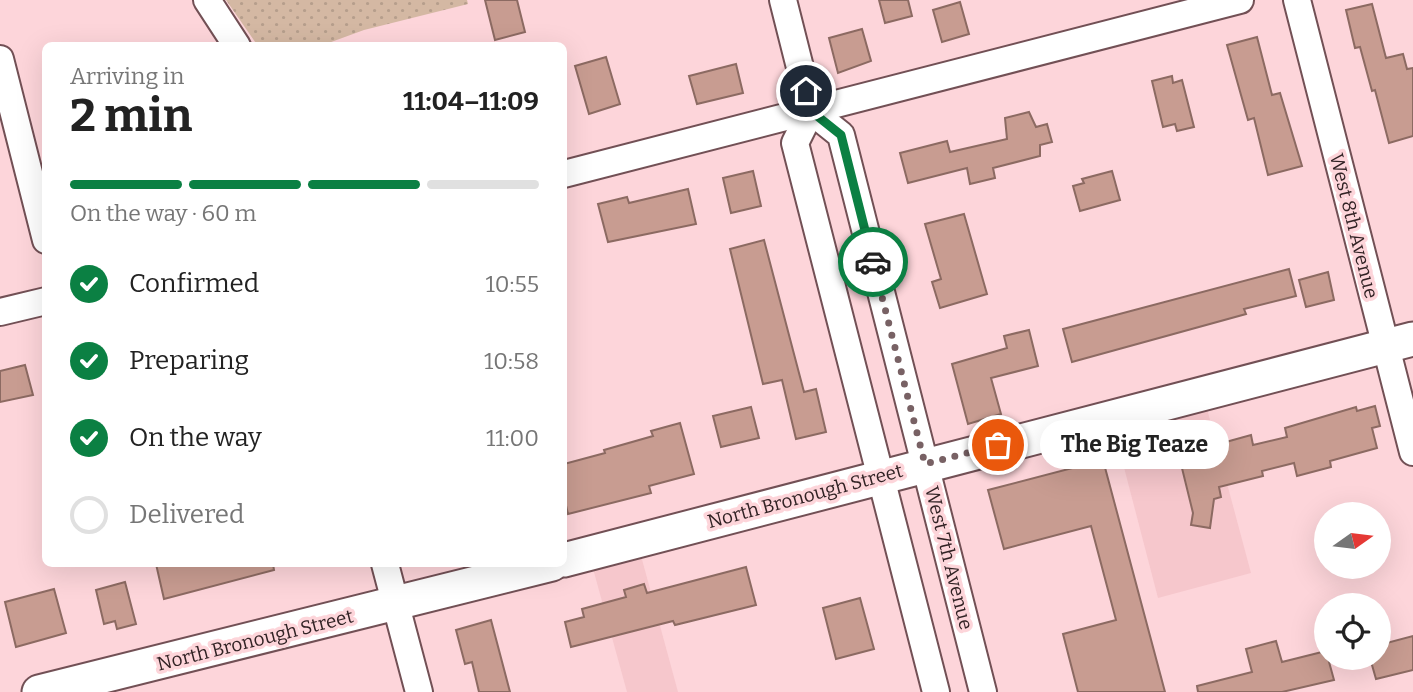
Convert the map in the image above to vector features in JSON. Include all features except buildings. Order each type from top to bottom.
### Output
[{"type":"main road","name":"North Bronough Street","points":[[567,559],[1399,342]]},
{"type":"main road","name":"North Bronough Street","points":[[39,692],[541,567]]},
{"type":"street","points":[[207,0],[234,42]]},
{"type":"street","points":[[783,0],[811,111],[795,142],[936,692]]},
{"type":"street","points":[[567,173],[1240,0]]},
{"type":"street","name":"West 8th Avenue","points":[[1297,0],[1399,342],[1413,452]]},
{"type":"street","points":[[0,59],[42,224]]},
{"type":"street","name":"West 7th Avenue","points":[[811,111],[841,135],[983,692]]},
{"type":"street","points":[[0,312],[42,302]]},
{"type":"street","points":[[387,567],[419,692]]},
{"type":"street","points":[[919,622],[962,611]]},
{"type":"shaded area","points":[[226,0],[467,0],[468,4],[364,30],[331,42],[255,42]]},
{"type":"shaded area","points":[[1206,405],[1251,573],[1158,598],[1114,429]]},
{"type":"shaded area","points":[[640,552],[678,692],[627,692],[592,565]]},
{"type":"way so far","points":[[873,262],[925,464],[998,445]]},
{"type":"place","name":"The Big Teaze","points":[[998,445]]},
{"type":"route","points":[[806,91],[811,111],[841,135],[873,262]]}]
